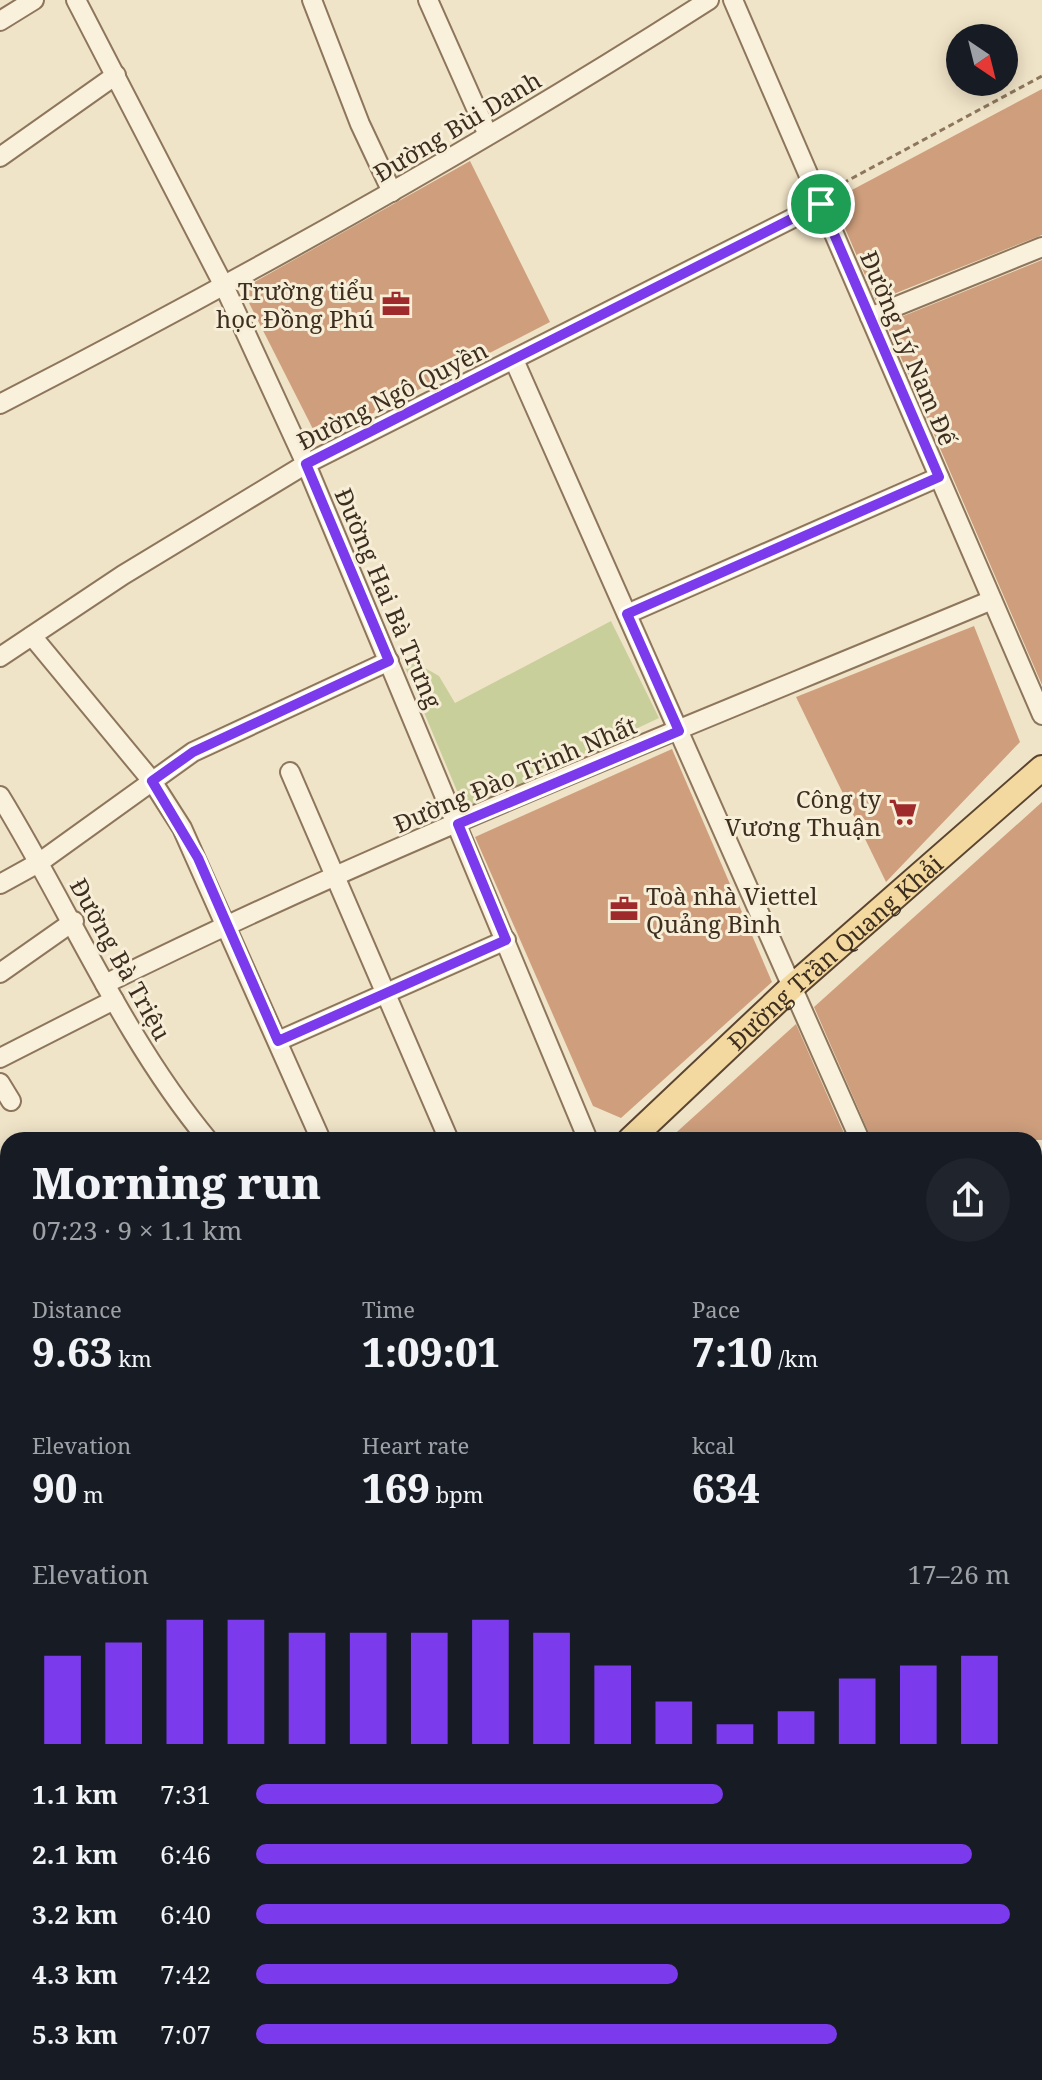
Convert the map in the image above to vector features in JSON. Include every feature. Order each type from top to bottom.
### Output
[{"type":"main road","name":"Đường Trần Quang Khải","points":[[638,1132],[793,986],[1042,768]]},
{"type":"street","points":[[0,21],[34,0]]},
{"type":"street","name":"Đường Hai Bà Trưng","points":[[76,0],[225,288],[306,464],[585,1132]]},
{"type":"street","points":[[312,0],[360,124],[392,192]]},
{"type":"street","points":[[428,0],[488,135]]},
{"type":"street","name":"Đường Bùi Danh","points":[[0,404],[225,288],[488,135],[709,0]]},
{"type":"street","name":"Đường Lý Nam Đế","points":[[733,0],[1042,715]]},
{"type":"street","points":[[0,157],[116,75]]},
{"type":"street","name":"Đường Ngô Quyền","points":[[0,657],[123,575],[306,464],[514,360],[819,200]]},
{"type":"street","points":[[870,317],[1042,247]]},
{"type":"street","points":[[514,360],[857,1132]]},
{"type":"street","points":[[627,614],[939,477]]},
{"type":"street","name":"Đường Đào Trinh Nhất","points":[[0,1058],[227,924],[992,600]]},
{"type":"street","points":[[32,636],[152,781],[182,828],[318,1132]]},
{"type":"street","points":[[0,884],[40,862],[193,752],[389,661]]},
{"type":"street","points":[[290,772],[446,1132]]},
{"type":"street","name":"Đường Bà Triệu","points":[[0,796],[161,1078],[202,1132]]},
{"type":"street","points":[[0,973],[74,921]]},
{"type":"street","points":[[278,1041],[506,940]]},
{"type":"street","points":[[0,1083],[11,1101]]},
{"type":"path","points":[[819,200],[1042,76]]},
{"type":"green space","points":[[611,621],[659,718],[465,810],[399,653],[439,676],[455,703]]},
{"type":"building","points":[[1042,89],[1042,235],[876,301],[833,200]]},
{"type":"building","name":"Trường tiểu học Đồng Phú","points":[[470,161],[550,322],[319,441],[242,289]]},
{"type":"building","points":[[1042,260],[1042,685],[886,323]]},
{"type":"building","name":"Công ty Vương Thuận","points":[[974,626],[1020,742],[886,882],[796,697]]},
{"type":"building","name":"Toà nhà Viettel Quảng Bình","points":[[672,749],[772,982],[621,1118],[593,1106],[475,837]]},
{"type":"building","points":[[1042,802],[1042,1132],[869,1132],[814,1007]]},
{"type":"building","points":[[796,1024],[843,1132],[677,1132]]},
{"type":"place","name":"Trường tiểu học Đồng Phú","points":[[396,304]]},
{"type":"place","name":"Công ty Vương Thuận","points":[[903,812]]},
{"type":"place","name":"Toà nhà Viettel Quảng Bình","points":[[624,909]]},
{"type":"route","points":[[821,204],[939,477],[627,614],[679,731],[458,824],[506,940],[278,1041],[198,858],[152,781],[193,752],[389,661],[306,464],[821,204]]}]
